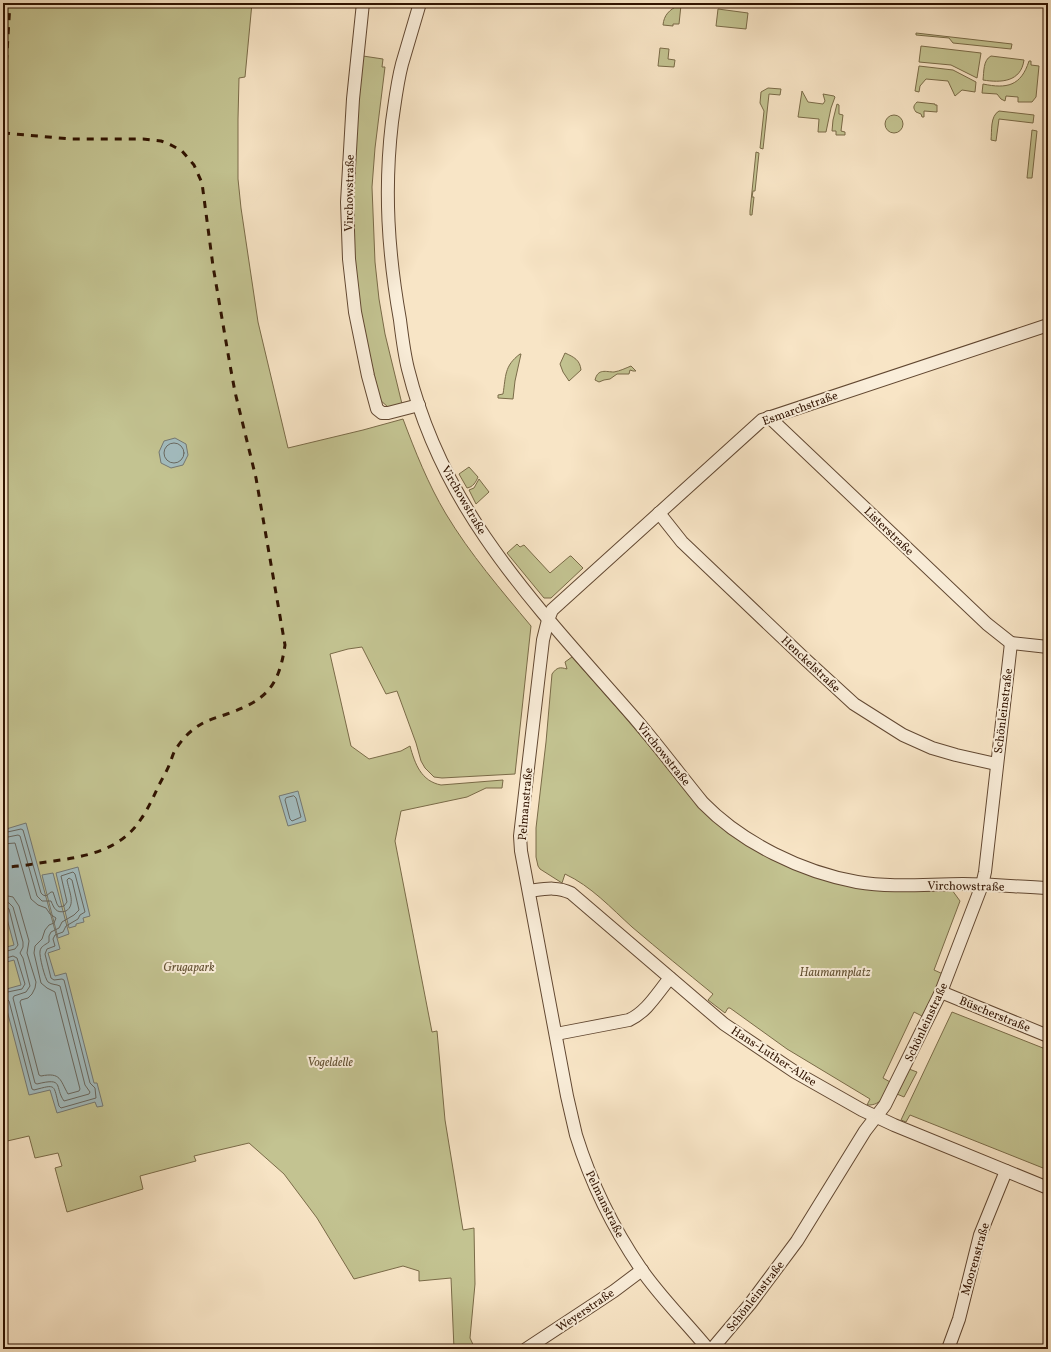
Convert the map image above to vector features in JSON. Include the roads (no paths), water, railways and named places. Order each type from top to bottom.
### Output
[{"type":"street","name":"Virchowstraße","points":[[363,3],[353,99],[347,202],[349,259],[355,312],[368,376],[377,409],[382,413],[388,413],[419,405]]},
{"type":"street","name":"Virchowstraße","points":[[420,3],[402,65],[390,138],[387,193],[393,284],[408,368],[419,405],[437,452],[458,493],[484,537],[548,620],[640,724],[703,803],[713,813],[747,838],[780,857],[808,869],[858,882],[911,885],[982,884],[1048,888]]},
{"type":"street","name":"Esmarchstraße","points":[[548,620],[552,610],[762,420],[1048,325]]},
{"type":"street","name":"Listerstraße","points":[[769,417],[987,624],[1011,643]]},
{"type":"street","name":"Henckelstraße","points":[[659,513],[682,542],[816,670],[854,704],[903,736],[956,756],[996,764]]},
{"type":"street","name":"Pelmanstraße","points":[[548,620],[543,640],[520,836],[521,851],[567,1096],[574,1126],[587,1166],[600,1198],[620,1236],[642,1270],[670,1307],[708,1349]]},
{"type":"street","points":[[1011,643],[1048,647]]},
{"type":"street","name":"Schönleinstraße","points":[[712,1349],[750,1304],[797,1241],[865,1131],[885,1105],[941,992],[982,884],[985,872],[996,764],[1011,643]]},
{"type":"street","name":"Hans-Luther-Allee","points":[[529,891],[550,888],[561,889],[571,893],[724,1024],[795,1072],[862,1110],[894,1125],[1048,1188]]},
{"type":"street","points":[[556,1034],[634,1018],[644,1010],[670,978]]},
{"type":"street","name":"Büscherstraße","points":[[941,992],[1048,1036]]},
{"type":"street","name":"Moorenstraße","points":[[948,1349],[959,1319],[980,1235],[1006,1171]]},
{"type":"street","name":"Weyerstraße","points":[[526,1349],[642,1270]]},
{"type":"water","points":[[175,438],[186,444],[188,455],[183,465],[171,468],[161,463],[159,452],[164,441]]},
{"type":"water","points":[[298,791],[306,821],[288,826],[279,796]]},
{"type":"water","points":[[26,823],[60,949],[48,953],[55,976],[66,973],[94,1083],[97,1083],[103,1106],[97,1107],[95,1102],[57,1113],[50,1090],[29,1095],[3,995],[3,990],[21,985],[14,960],[3,963],[3,948],[14,945],[3,904],[3,830]]},
{"type":"water","points":[[78,867],[90,916],[83,918],[84,922],[69,928],[56,873]]},
{"type":"water","points":[[53,873],[69,934],[58,938],[42,875]]},
{"type":"railway","points":[[3,118],[10,3]]},
{"type":"railway","points":[[3,133],[71,139],[143,139],[161,141],[182,151],[194,165],[202,183],[213,266],[230,365],[256,478],[285,645],[279,671],[269,690],[261,697],[241,709],[202,723],[187,735],[174,752],[146,811],[133,830],[124,838],[103,850],[79,857],[22,866],[3,867]]},
{"type":"park label","name":"Grugapark","points":[[189,967]]},
{"type":"park label","name":"Haumannplatz","points":[[835,972]]},
{"type":"park label","name":"Vogeldelle","points":[[330,1062]]}]
